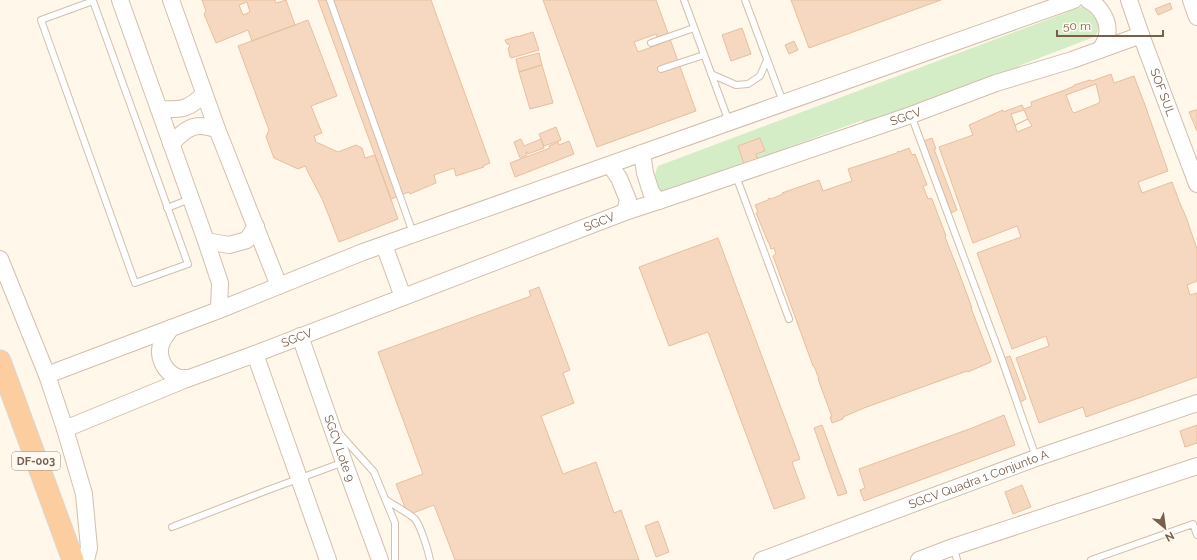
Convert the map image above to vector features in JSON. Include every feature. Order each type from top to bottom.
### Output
[{"type":"highway","name":"DF-003","points":[[0,361],[72,560]]},
{"type":"street","points":[[120,0],[220,283],[219,310]]},
{"type":"street","points":[[171,0],[217,129],[279,286]]},
{"type":"street","points":[[47,375],[413,234],[1074,0]]},
{"type":"street","points":[[1088,0],[1095,4],[1102,12],[1106,22],[1108,33],[1100,50]]},
{"type":"street","name":"SOF SUL","points":[[1129,0],[1197,184]]},
{"type":"street","points":[[1191,0],[1197,17]]},
{"type":"street","name":"SGCV","points":[[66,429],[187,378],[255,354],[625,212],[911,115],[996,83],[1072,60],[1141,35]]},
{"type":"street","points":[[159,109],[176,110],[186,108],[197,101],[204,94]]},
{"type":"street","points":[[171,144],[184,132],[200,125],[217,129]]},
{"type":"street","points":[[642,152],[645,173],[651,192],[659,201]]},
{"type":"street","points":[[610,165],[628,200],[625,212]]},
{"type":"street","points":[[206,241],[229,245],[247,240],[256,226]]},
{"type":"street","points":[[384,245],[403,297]]},
{"type":"street","points":[[0,259],[47,375],[66,429],[84,494],[88,548],[86,560]]},
{"type":"street","points":[[171,328],[162,343],[160,353],[163,364],[168,371],[177,377],[187,378]]},
{"type":"street","name":"SGCV Lote 9","points":[[300,336],[380,560]]},
{"type":"street","points":[[255,354],[328,560]]},
{"type":"street","name":"SGCV Quadra 1 Conjunto A","points":[[762,560],[1036,458],[1197,403]]},
{"type":"street","points":[[919,560],[955,554],[1197,466]]},
{"type":"lane","points":[[330,0],[413,234]]},
{"type":"lane","points":[[684,0],[729,122]]},
{"type":"lane","points":[[745,0],[783,102]]},
{"type":"lane","points":[[93,1],[167,208],[188,264],[135,283],[41,20],[93,1]]},
{"type":"lane","points":[[650,43],[694,28]]},
{"type":"lane","points":[[661,69],[704,55]]},
{"type":"lane","points":[[711,74],[736,85],[748,84],[760,76],[768,60]]},
{"type":"lane","points":[[911,115],[1036,458]]},
{"type":"lane","points":[[735,174],[789,319]]},
{"type":"lane","points":[[167,208],[191,199]]},
{"type":"lane","points":[[330,422],[374,472],[395,523],[395,560]]},
{"type":"lane","points":[[172,527],[242,499],[344,462]]},
{"type":"lane","points":[[385,500],[414,519],[422,534],[430,560]]},
{"type":"lane","points":[[1091,560],[1193,524],[1197,535]]},
{"type":"green space","points":[[1084,6],[1095,10],[1098,18],[1099,30],[1094,37],[1021,65],[996,81],[861,131],[863,120],[673,189],[667,193],[659,192],[655,179],[655,173],[658,166]]},
{"type":"building","points":[[202,0],[275,0],[276,3],[286,0],[295,25],[252,41],[248,30],[216,43],[204,14],[206,11]],"holes":[[[247,2],[250,12],[243,15],[239,5]]]},
{"type":"building","points":[[318,0],[431,0],[490,163],[483,166],[484,167],[456,176],[454,168],[434,175],[436,183],[410,194],[409,192],[391,199]]},
{"type":"building","points":[[543,0],[656,0],[696,111],[597,147]],"holes":[[[656,34],[660,44],[638,52],[634,42]]]},
{"type":"building","points":[[791,0],[941,0],[809,48]]},
{"type":"building","points":[[1170,3],[1172,9],[1158,15],[1155,9]]},
{"type":"building","points":[[308,20],[337,96],[311,106],[322,133],[314,136],[316,142],[338,152],[356,145],[362,148],[365,158],[375,155],[398,219],[339,242],[323,201],[305,166],[298,169],[274,158],[266,137],[269,130],[238,46]]},
{"type":"building","points":[[742,28],[751,54],[731,61],[722,35]]},
{"type":"building","points":[[533,32],[539,50],[511,58],[508,48],[510,47],[509,44],[507,44],[505,40],[518,36],[520,37]]},
{"type":"building","points":[[794,41],[798,50],[789,54],[785,45]]},
{"type":"building","points":[[539,53],[542,65],[519,72],[516,59]]},
{"type":"building","points":[[542,65],[553,103],[530,109],[519,72]]},
{"type":"building","points":[[1111,74],[1114,83],[1134,76],[1168,171],[1138,182],[1142,193],[1172,182],[1197,249],[1197,281],[1187,285],[1190,295],[1197,293],[1197,377],[1086,417],[1083,407],[1039,423],[1016,358],[1049,346],[1046,336],[1012,349],[977,253],[1021,237],[1017,226],[973,243],[939,147],[973,135],[969,125],[1003,110],[1003,112],[1022,105],[1024,109],[1032,106],[1031,102],[1065,90],[1074,85],[1090,80],[1092,81]]},
{"type":"building","points":[[1096,84],[1100,101],[1099,103],[1074,113],[1066,95]]},
{"type":"building","points":[[1024,110],[1028,119],[1015,125],[1011,114]]},
{"type":"building","points":[[1197,110],[1197,131],[1189,112]]},
{"type":"building","points":[[1028,119],[1032,126],[1017,132],[1015,125]]},
{"type":"building","points":[[556,127],[561,140],[544,146],[539,134]]},
{"type":"building","points":[[760,138],[765,151],[756,154],[759,163],[745,167],[738,146]]},
{"type":"building","points":[[932,138],[936,149],[934,149],[957,210],[951,213],[924,141]]},
{"type":"building","points":[[521,139],[524,146],[541,139],[544,148],[528,154],[526,152],[527,155],[520,158],[514,142]]},
{"type":"building","points":[[569,141],[574,154],[515,177],[510,163],[550,148],[549,146],[558,142],[559,145]]},
{"type":"building","points":[[909,148],[912,155],[915,154],[927,185],[923,186],[928,199],[932,199],[991,362],[968,372],[967,371],[864,408],[832,423],[830,417],[832,417],[819,379],[773,256],[776,254],[774,248],[771,249],[756,213],[758,212],[755,205],[768,200],[769,198],[771,199],[783,194],[782,193],[819,180],[823,191],[852,181],[848,169]]},
{"type":"building","points":[[718,238],[800,459],[792,462],[805,498],[774,509],[708,332],[669,346],[639,267]]},
{"type":"building","points":[[539,287],[570,370],[563,373],[574,403],[541,416],[563,474],[596,462],[614,513],[621,510],[639,560],[455,560],[434,505],[408,515],[396,484],[423,474],[378,352],[531,296],[529,291]]},
{"type":"building","points":[[1010,356],[1026,399],[1020,402],[1004,358]]},
{"type":"building","points":[[1004,415],[1015,445],[864,501],[860,490],[865,488],[859,469]]},
{"type":"building","points":[[822,425],[847,493],[838,496],[814,428]]},
{"type":"building","points":[[1197,425],[1197,443],[1185,447],[1180,431]]},
{"type":"building","points":[[1022,485],[1031,507],[1013,514],[1005,492]]},
{"type":"building","points":[[658,521],[669,552],[656,557],[645,526]]}]
